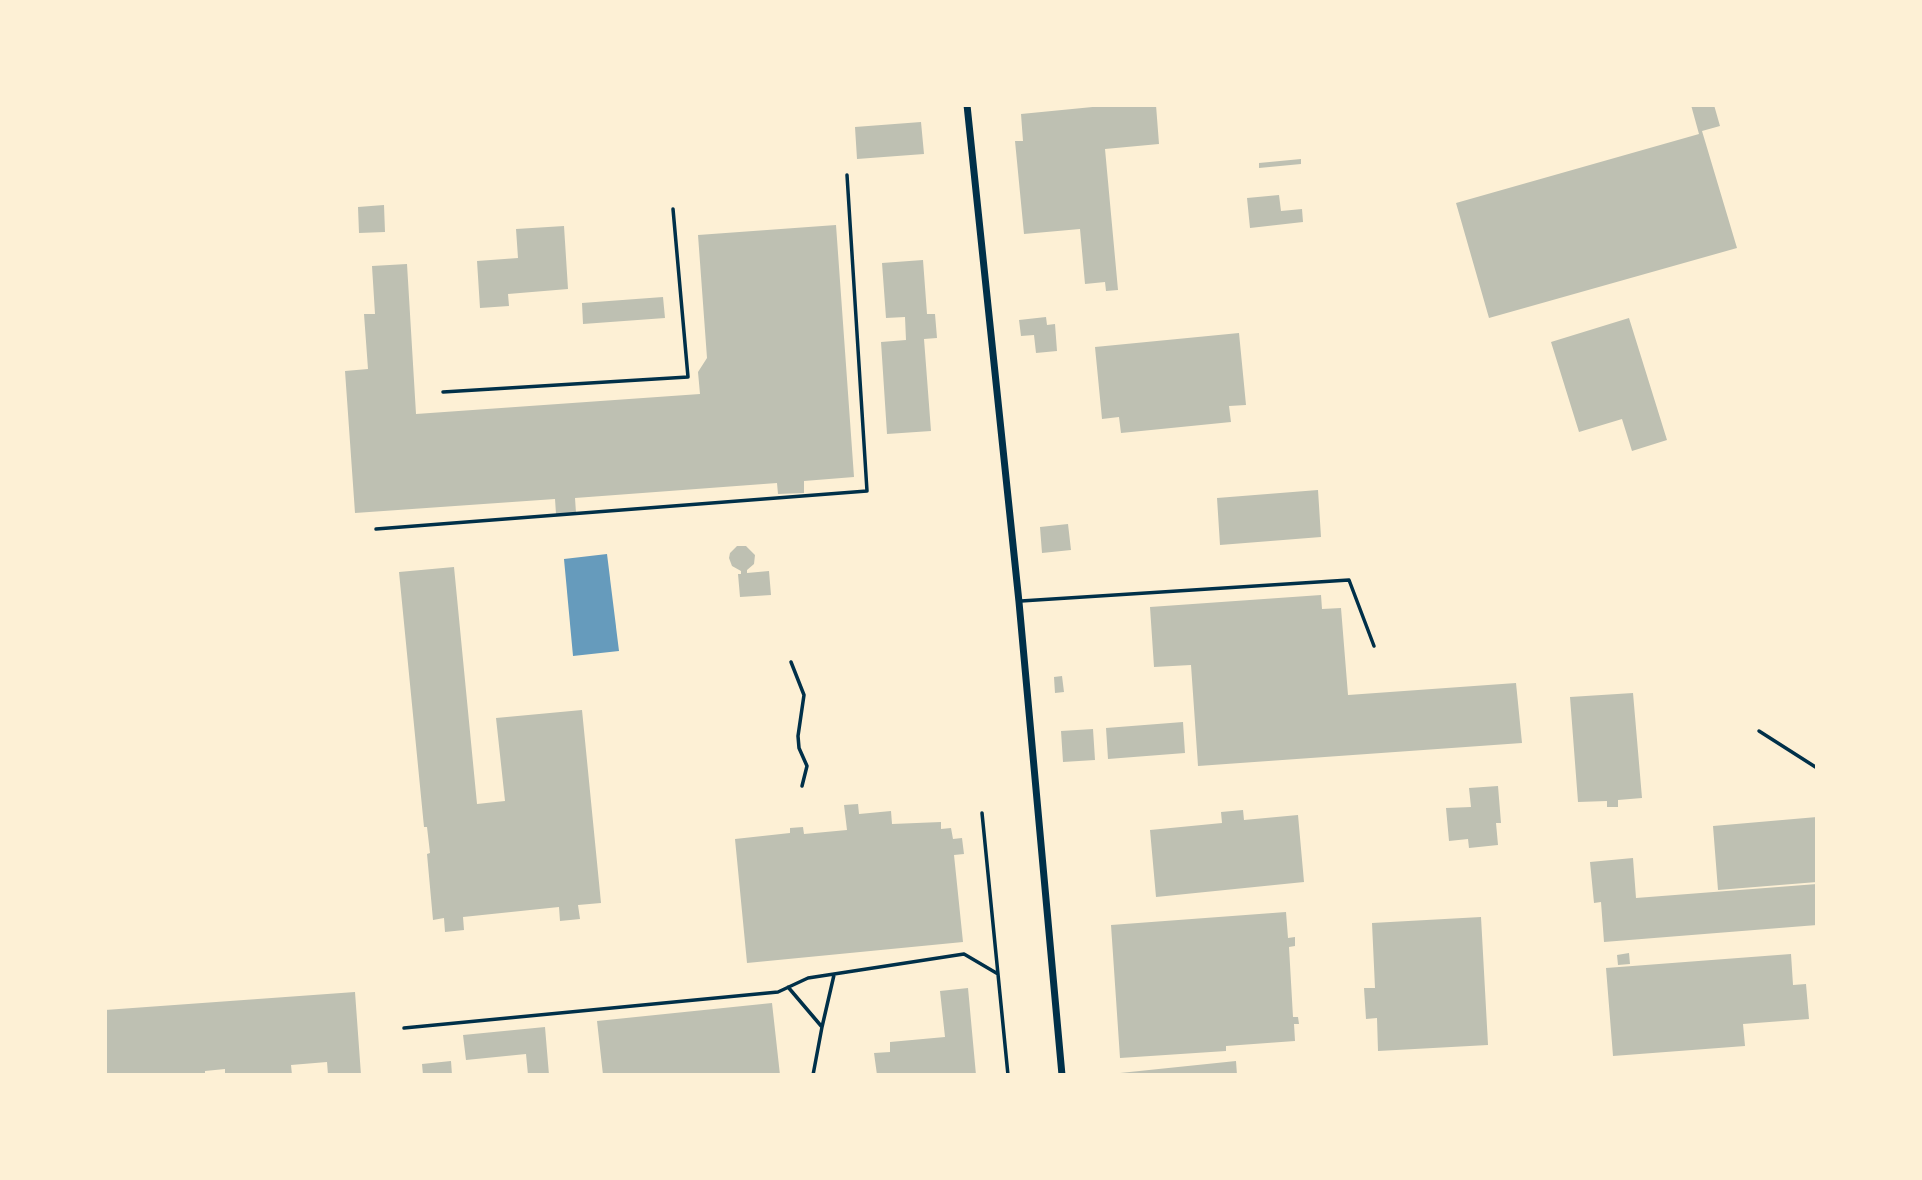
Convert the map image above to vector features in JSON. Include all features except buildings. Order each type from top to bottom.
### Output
[{"type":"street","points":[[967,105],[1018,602],[1062,1075]]},
{"type":"lane","points":[[376,529],[867,491],[848,175]]},
{"type":"lane","points":[[443,392],[688,377],[673,209]]},
{"type":"lane","points":[[1018,602],[1349,580],[1374,646]]},
{"type":"lane","points":[[1759,731],[1817,768]]},
{"type":"lane","points":[[982,813],[1008,1075]]},
{"type":"lane","points":[[404,1028],[778,992],[808,978],[964,954],[998,974]]},
{"type":"lane","points":[[813,1075],[835,974]]},
{"type":"lane","points":[[788,987],[822,1027]]},
{"type":"path","points":[[791,663],[804,695],[798,736],[799,748],[807,766],[802,786]]},
{"type":"water","points":[[607,554],[619,651],[573,656],[564,559]]}]
